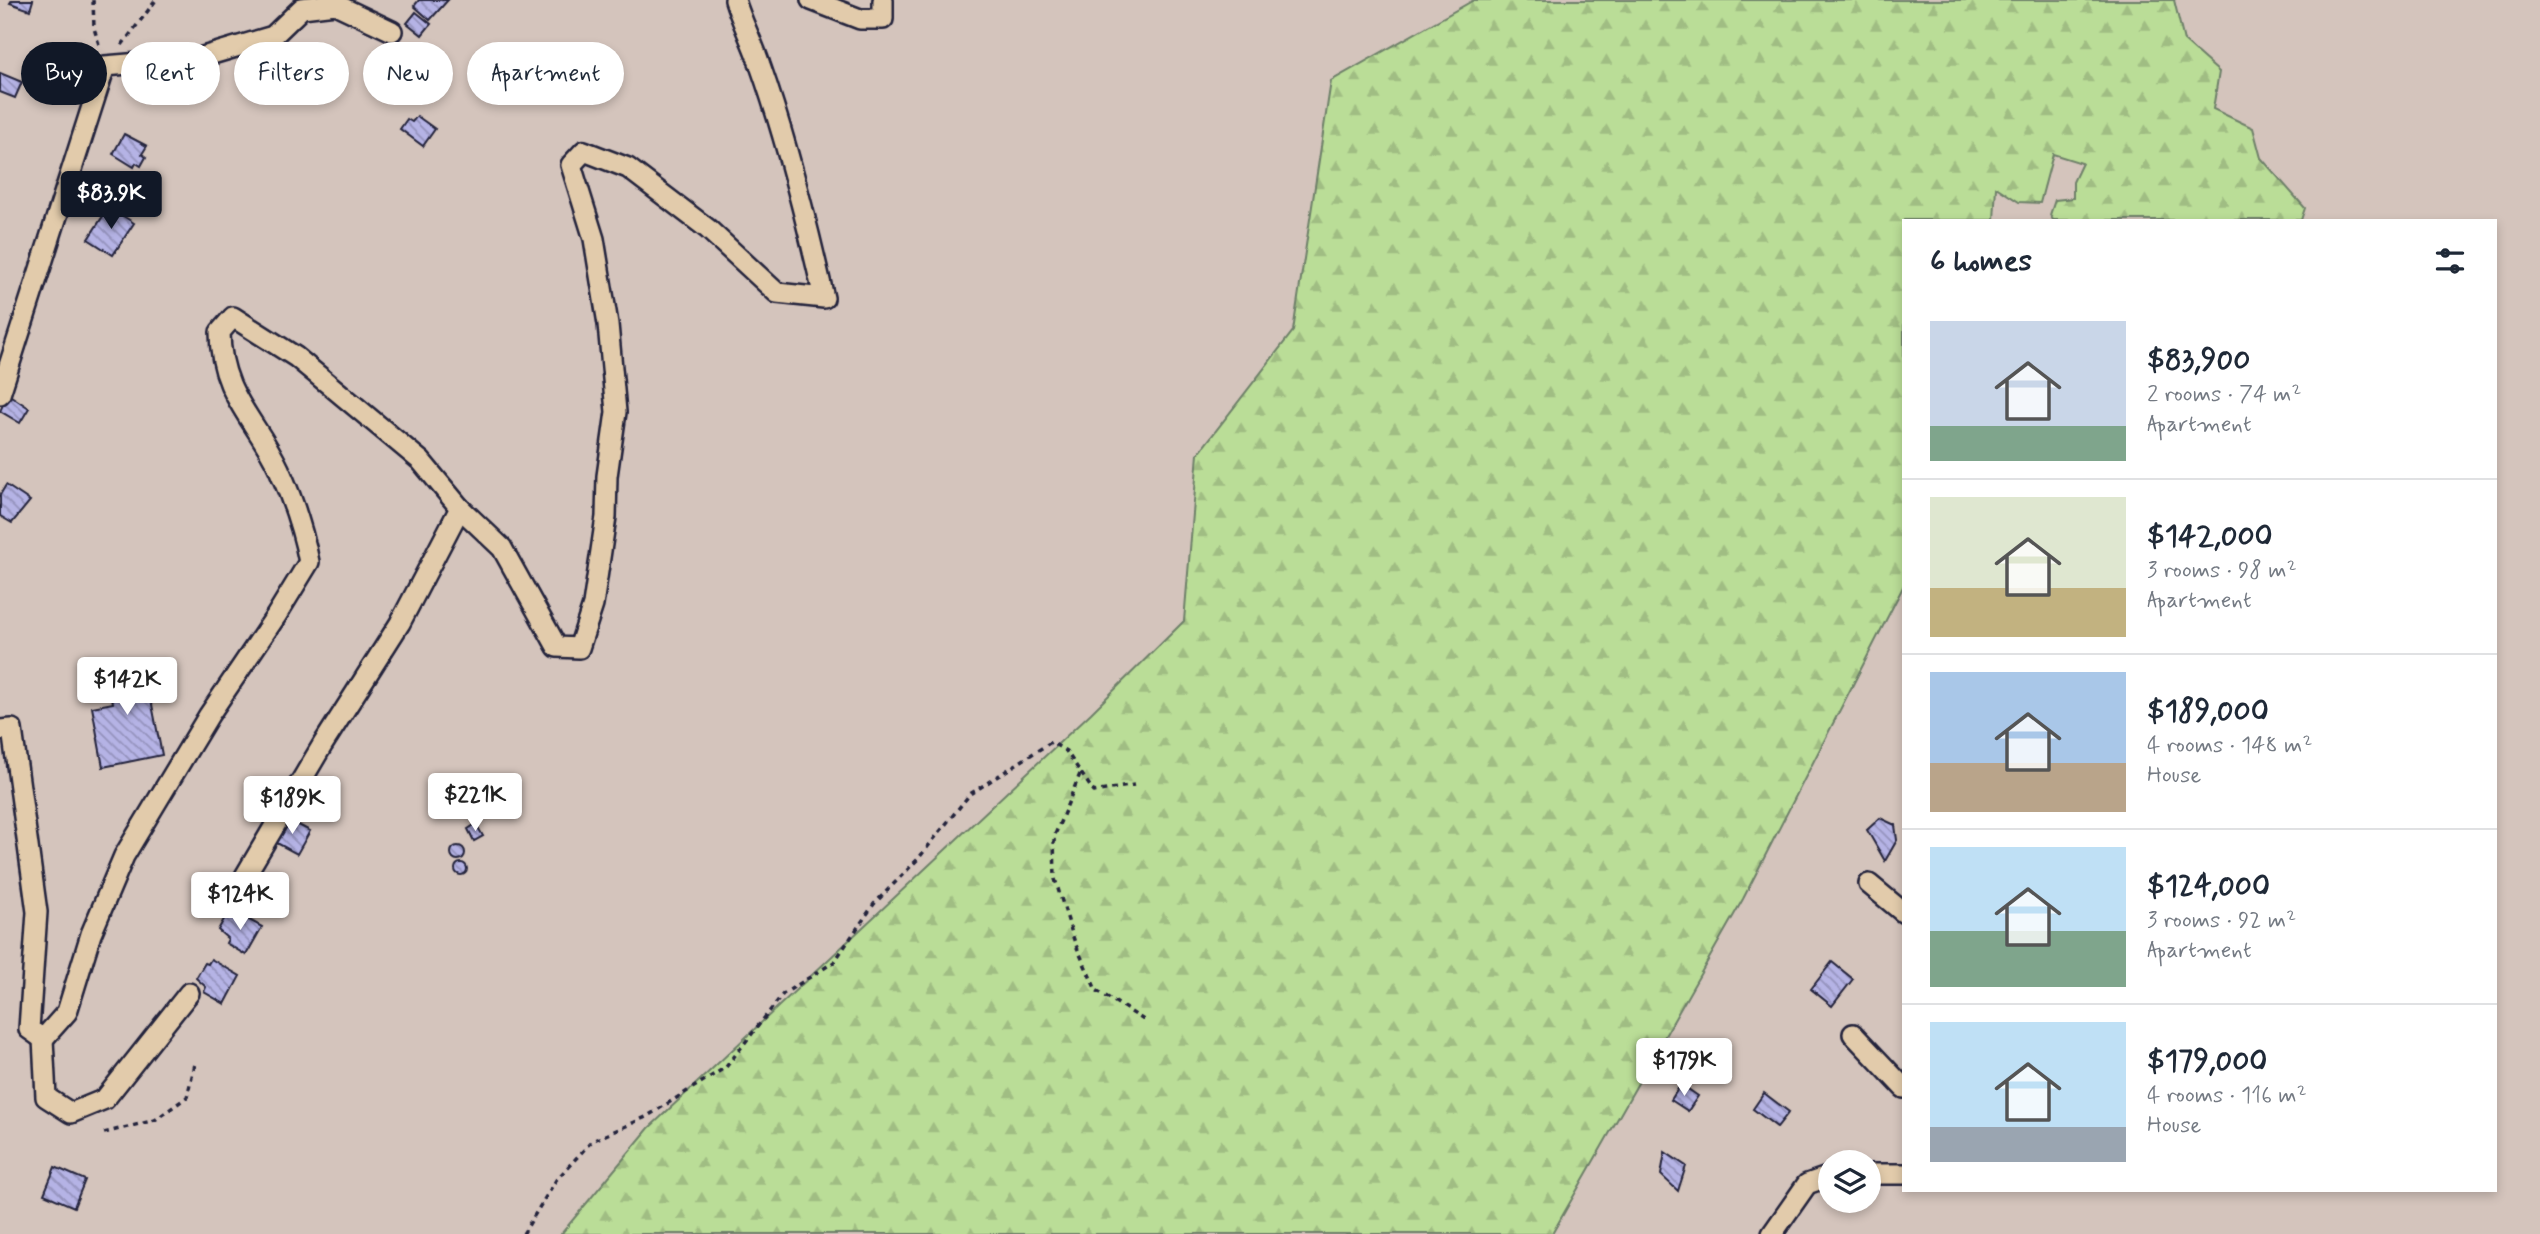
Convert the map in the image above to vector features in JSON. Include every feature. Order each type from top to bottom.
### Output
[{"type":"street","points":[[189,993],[106,1099],[71,1113],[46,1097],[43,1039],[67,1012],[91,934],[124,856],[209,715],[309,562],[304,536],[278,467],[238,404],[220,354],[220,332],[233,317],[296,357],[421,461],[460,508],[502,548],[557,648],[579,648],[593,605],[616,412],[608,324],[594,239],[571,165],[584,151],[628,168],[708,229],[776,292],[824,298],[809,233],[760,64],[742,26],[735,0]]},
{"type":"street","points":[[811,0],[860,19],[883,19],[883,0]]},
{"type":"street","points":[[107,66],[199,58],[273,36],[306,4],[335,4],[392,31]]},
{"type":"street","points":[[0,394],[93,105]]},
{"type":"street","points":[[245,876],[323,744],[400,623],[460,508]]},
{"type":"street","points":[[0,730],[12,729],[20,775],[37,912],[29,1029],[43,1039]]},
{"type":"street","points":[[1869,884],[1902,911]]},
{"type":"street","points":[[1853,1034],[1902,1086]]},
{"type":"street","points":[[1881,1174],[1902,1174]]},
{"type":"street","points":[[1772,1234],[1807,1184],[1818,1180]]},
{"type":"path","points":[[93,0],[94,28],[98,42]]},
{"type":"path","points":[[107,63],[156,0]]},
{"type":"path","points":[[523,1234],[556,1180],[592,1141],[646,1117],[726,1067],[783,995],[834,962],[874,904],[918,859],[970,794],[1051,742],[1066,751],[1094,792],[1134,785]]},
{"type":"path","points":[[1080,773],[1054,837],[1055,879],[1074,943],[1096,990],[1147,1023]]},
{"type":"path","points":[[104,1133],[155,1120],[187,1097],[195,1064]]},
{"type":"green space","points":[[1474,0],[2174,0],[2184,41],[2219,72],[2213,109],[2253,128],[2261,158],[2305,208],[2301,219],[2052,219],[2050,215],[2055,200],[2073,198],[2073,182],[2082,163],[2053,154],[2040,203],[2019,202],[1996,187],[1994,219],[1902,219],[1902,589],[1743,899],[1552,1234],[561,1234],[649,1128],[1091,713],[1184,621],[1198,454],[1293,331],[1331,81]]},
{"type":"building","points":[[12,0],[33,0],[30,10],[10,3]]},
{"type":"building","points":[[419,0],[448,0],[430,20],[414,6]]},
{"type":"building","points":[[416,12],[431,24],[422,35],[407,23]]},
{"type":"building","points":[[0,73],[21,82],[15,98],[0,92]]},
{"type":"building","points":[[417,116],[435,129],[423,146],[400,129],[407,119],[412,122]]},
{"type":"building","points":[[124,134],[147,146],[142,154],[146,157],[141,166],[136,163],[134,167],[113,154]]},
{"type":"building","points":[[109,207],[134,223],[113,255],[88,239]]},
{"type":"building","points":[[8,394],[29,408],[20,423],[0,411]]},
{"type":"building","points":[[6,485],[30,501],[12,523],[0,516],[0,495]]},
{"type":"building","points":[[143,659],[162,755],[103,767],[92,707],[113,703],[106,666]]},
{"type":"building","points":[[1880,818],[1895,825],[1897,840],[1885,861],[1867,830]]},
{"type":"building","points":[[287,819],[310,831],[297,854],[275,842]]},
{"type":"building","points":[[476,824],[483,836],[474,841],[468,829]]},
{"type":"building","points":[[458,846],[463,848],[463,858],[458,860],[453,858],[451,853],[453,848]]},
{"type":"building","points":[[456,864],[466,864],[466,874],[456,874]]},
{"type":"building","points":[[235,880],[242,884],[233,900],[226,896]]},
{"type":"building","points":[[233,911],[262,927],[246,955],[226,943],[228,939],[218,930],[227,914],[230,916]]},
{"type":"building","points":[[211,959],[240,976],[225,1004],[204,992],[206,987],[196,978],[205,963],[208,964]]},
{"type":"building","points":[[1832,962],[1853,979],[1832,1006],[1811,989]]},
{"type":"building","points":[[1681,1084],[1698,1096],[1688,1111],[1671,1100]]},
{"type":"building","points":[[1764,1093],[1789,1112],[1777,1127],[1753,1109]]},
{"type":"building","points":[[1665,1152],[1686,1166],[1678,1191],[1661,1175]]},
{"type":"building","points":[[55,1167],[85,1180],[74,1207],[44,1194]]}]
